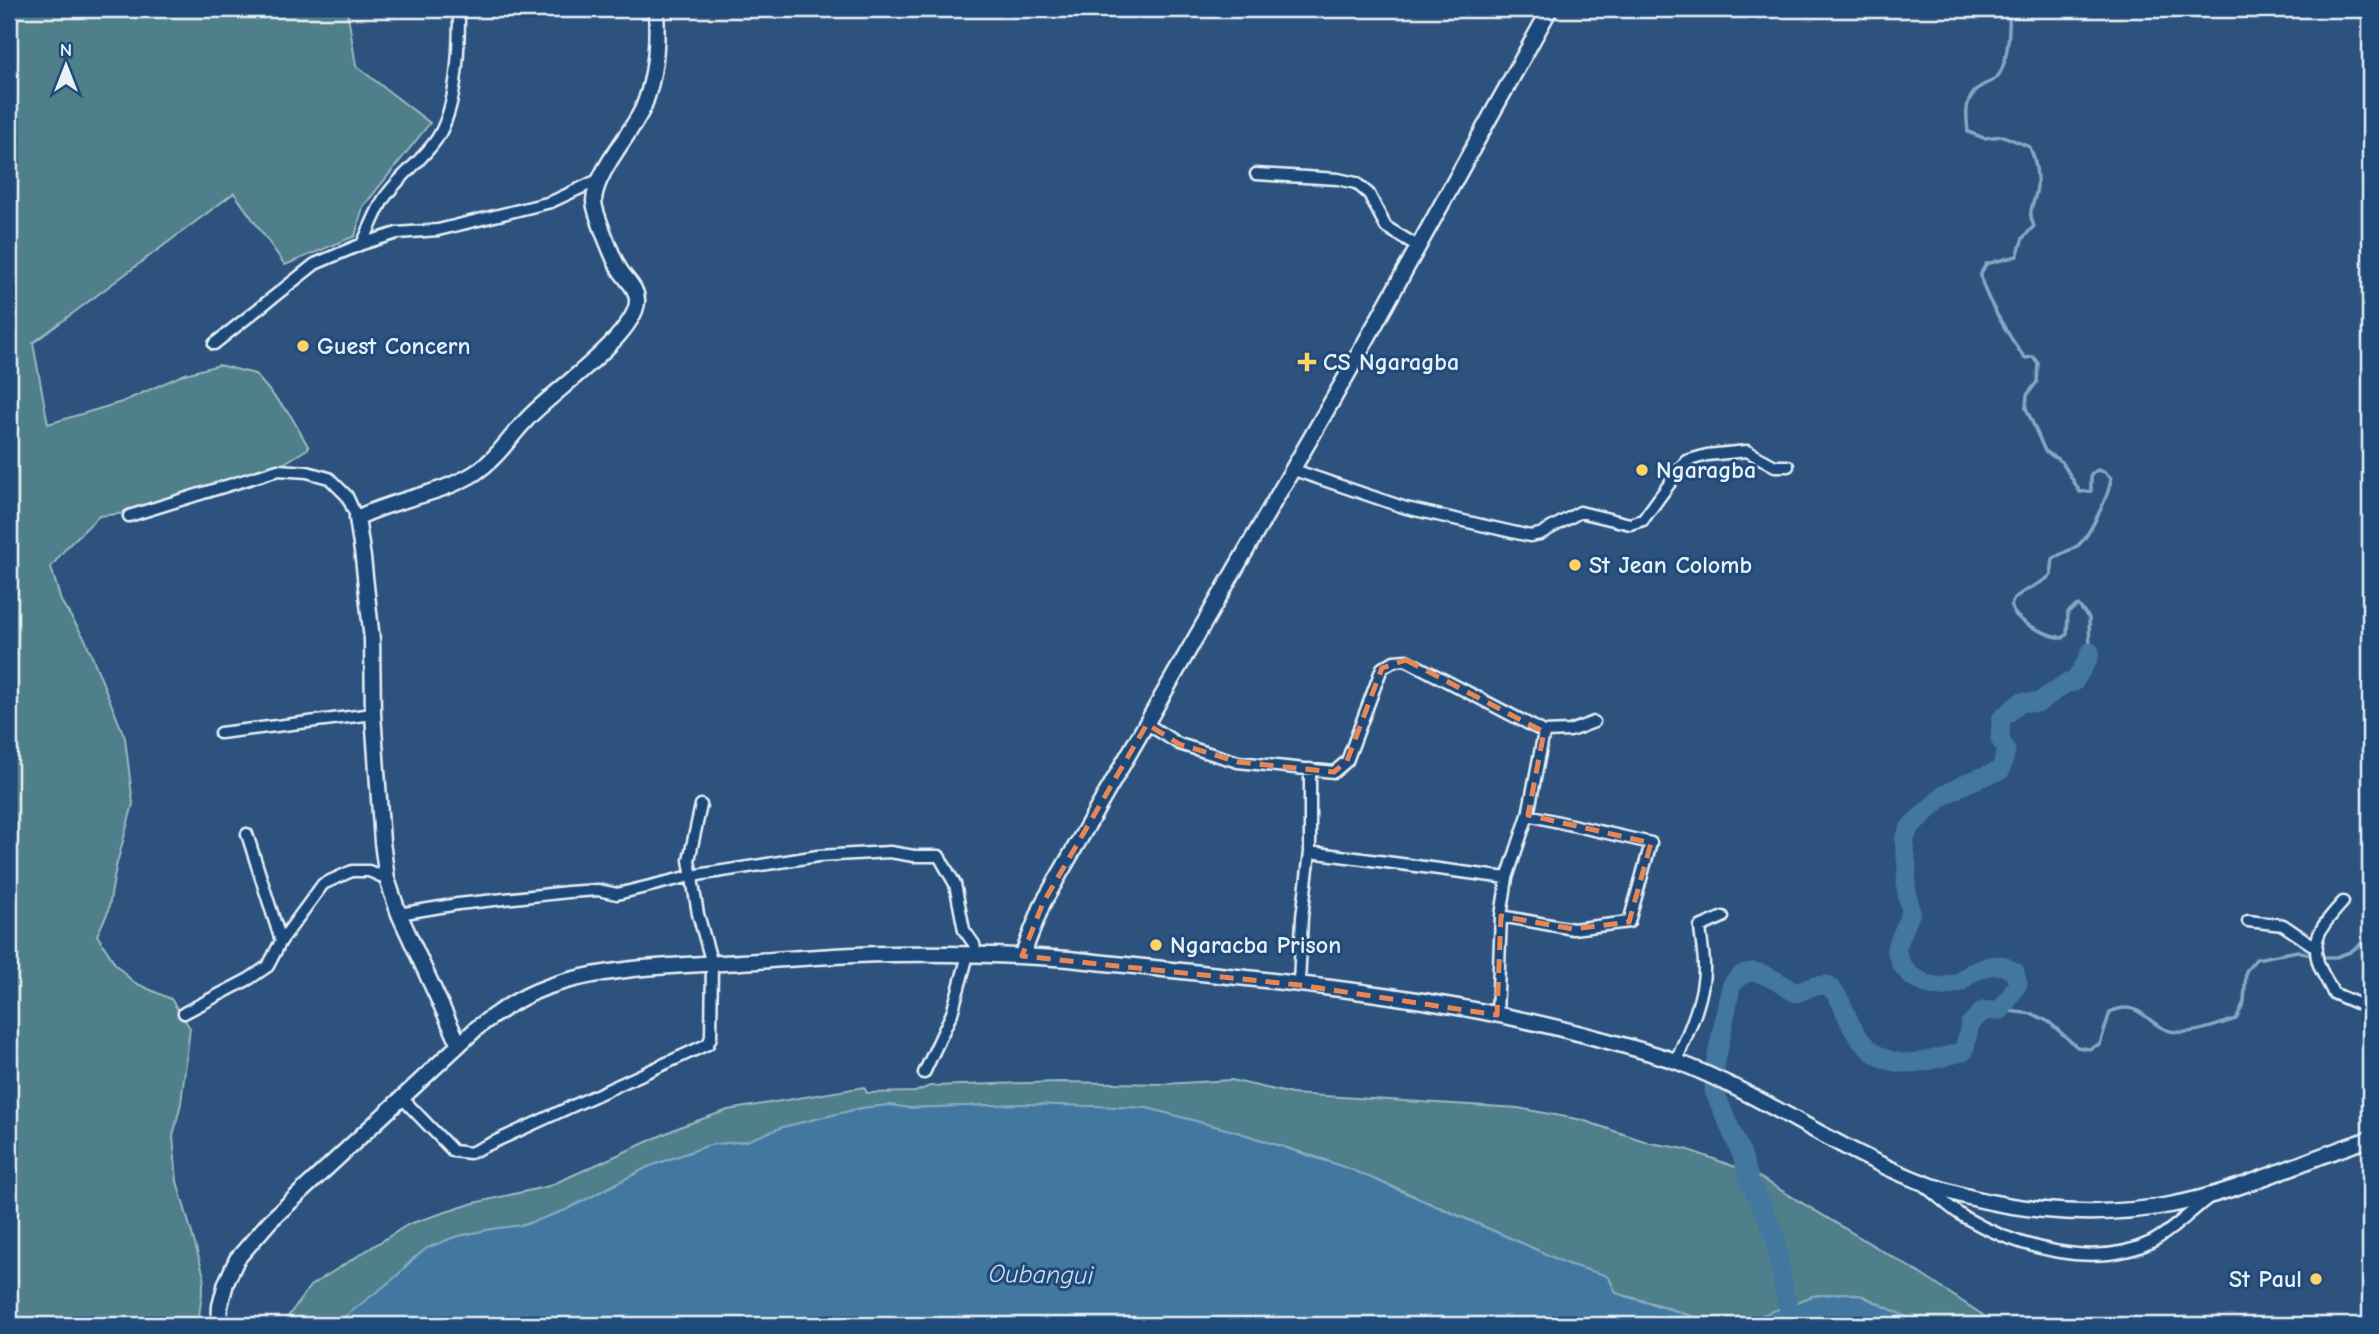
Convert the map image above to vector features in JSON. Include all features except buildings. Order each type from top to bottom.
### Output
[{"type":"main road","points":[[1022,956],[1044,903],[1419,247],[1550,9]]},
{"type":"main road","points":[[459,1044],[399,914],[387,879],[373,714],[372,640],[357,519],[374,509],[473,474],[492,461],[532,414],[620,335],[636,313],[638,298],[635,289],[619,269],[594,202],[600,179],[643,108],[656,65],[654,10]]},
{"type":"main road","points":[[219,1325],[220,1306],[226,1283],[237,1259],[270,1221],[459,1044],[500,1010],[522,997],[582,977],[712,964],[892,954],[1069,959],[1394,997],[1497,1015],[1597,1038],[1679,1063],[1918,1180],[1963,1195],[2015,1207],[2072,1212],[2157,1206],[2210,1196],[2370,1139]]},
{"type":"street","points":[[362,244],[383,199],[436,140],[443,127],[451,104],[455,77],[459,9]]},
{"type":"street","points":[[1256,174],[1338,179],[1356,183],[1369,194],[1386,228],[1419,247]]},
{"type":"street","points":[[214,344],[315,264],[397,233],[438,230],[551,202],[600,179]]},
{"type":"street","points":[[1292,469],[1406,508],[1530,536],[1540,534],[1580,512],[1630,524],[1643,520],[1686,461],[1707,454],[1747,451],[1775,466],[1788,466]]},
{"type":"street","points":[[129,516],[278,470],[307,472],[329,478],[346,496],[357,519]]},
{"type":"street","points":[[1147,724],[1179,744],[1238,762],[1334,772],[1347,761],[1382,668],[1394,660],[1406,660],[1544,732],[1570,731],[1594,722]]},
{"type":"street","points":[[220,733],[373,714]]},
{"type":"street","points":[[1497,1015],[1500,916],[1507,878],[1528,815],[1544,732]]},
{"type":"street","points":[[1298,985],[1302,917],[1310,852],[1310,769]]},
{"type":"street","points":[[402,1098],[453,1151],[470,1153],[708,1044],[711,1037],[712,964],[698,915],[690,860],[701,805]]},
{"type":"street","points":[[1500,916],[1573,929],[1629,922],[1651,843],[1528,815]]},
{"type":"street","points":[[247,834],[281,942]]},
{"type":"street","points":[[399,914],[458,904],[568,892],[598,890],[617,894],[691,876],[818,856],[890,852],[939,856],[955,884],[964,930],[974,944],[952,1013],[924,1073]]},
{"type":"street","points":[[1310,852],[1507,878]]},
{"type":"street","points":[[184,1013],[268,966],[281,942],[323,884],[352,871],[369,871],[387,879]]},
{"type":"street","points":[[2343,902],[2322,925],[2317,936],[2318,963],[2333,993],[2370,1009]]},
{"type":"street","points":[[1679,1063],[1703,980],[1700,927],[1723,917]]},
{"type":"street","points":[[2248,921],[2283,925],[2317,948]]},
{"type":"street","points":[[1918,1180],[1964,1217],[2032,1245],[2084,1256],[2115,1253],[2151,1242],[2210,1196]]},
{"type":"highlighted area","points":[[1406,660],[1544,732],[1528,815],[1651,843],[1629,922],[1573,929],[1501,916],[1497,1015],[1299,985],[1022,956],[1043,903],[1147,724],[1179,744],[1238,762],[1334,772],[1347,761],[1382,668]]},
{"type":"green space","points":[[9,9],[347,9],[356,66],[430,123],[363,207],[355,236],[285,265],[234,193],[33,343],[48,424],[122,402],[185,374],[219,365],[255,374],[291,416],[309,448],[278,467],[229,480],[164,509],[99,516],[51,567],[61,601],[85,639],[125,738],[133,804],[116,867],[108,912],[97,935],[116,965],[133,982],[171,999],[190,1028],[181,1103],[173,1136],[177,1181],[204,1276],[198,1325],[9,1325]]},
{"type":"green space","points":[[1231,1080],[1292,1094],[1518,1108],[1582,1120],[1650,1143],[1686,1149],[1752,1173],[1916,1271],[1998,1325],[1923,1325],[1863,1296],[1846,1293],[1813,1296],[1758,1317],[1745,1325],[1708,1325],[1691,1316],[1616,1293],[1609,1278],[1604,1275],[1567,1264],[1396,1188],[1325,1160],[1147,1108],[1025,1104],[909,1108],[890,1105],[862,1108],[783,1127],[747,1141],[710,1145],[648,1167],[566,1210],[524,1225],[455,1237],[428,1248],[396,1277],[334,1325],[282,1325],[310,1286],[409,1224],[474,1203],[549,1186],[682,1126],[728,1110],[864,1087],[867,1093],[915,1092],[930,1086],[1061,1082],[1165,1084]]},
{"type":"water","name":"Oubangui","points":[[1025,1104],[1147,1108],[1240,1133],[1350,1169],[1567,1264],[1604,1275],[1609,1278],[1616,1293],[1708,1325],[334,1325],[396,1277],[427,1248],[455,1237],[524,1225],[566,1210],[648,1167],[710,1145],[747,1141],[783,1127],[862,1108],[890,1105],[909,1108]]},
{"type":"water","points":[[1846,1293],[1862,1296],[1923,1325],[1745,1325],[1758,1317],[1813,1296]]},
{"type":"waterway","points":[[2008,9],[2009,35],[2003,66],[1995,79],[1980,87],[1971,96],[1967,113],[1968,132],[1984,138],[2003,136],[2030,147],[2037,175],[2031,213],[2034,226],[2023,238],[2017,256],[1986,264],[1981,274],[1982,282],[1998,317],[2020,351],[2025,358],[2033,357],[2038,363],[2037,382],[2027,395],[2026,408],[2045,451],[2062,462],[2080,492],[2091,491],[2091,475],[2097,470],[2105,472],[2111,478],[2098,515],[2082,541],[2053,559],[2051,575],[2014,599],[2012,606],[2014,613],[2028,625],[2063,638],[2067,634],[2068,612],[2078,605],[2089,618],[2090,652]]},
{"type":"waterway","points":[[1794,1325],[1785,1296],[1774,1233],[1750,1182],[1742,1155],[1714,1091],[1715,1066],[1731,987],[1738,978],[1754,972],[1771,978],[1796,993],[1814,986],[1827,985],[1839,999],[1863,1043],[1875,1054],[1888,1060],[1916,1062],[1964,1051],[1970,1024],[1983,1011],[2001,1010],[2018,984],[2015,972],[2001,965],[1989,966],[1971,973],[1959,983],[1941,987],[1926,984],[1911,976],[1901,964],[1896,949],[1911,912],[1906,887],[1904,840],[1910,827],[1944,795],[2001,770],[2006,750],[2000,739],[2001,719],[2021,702],[2038,703],[2066,683],[2074,682],[2090,652]]},
{"type":"waterway","points":[[2001,1010],[2033,1014],[2049,1022],[2077,1047],[2089,1049],[2100,1044],[2110,1012],[2120,1009],[2136,1010],[2170,1031],[2195,1031],[2236,1019],[2244,1002],[2246,971],[2256,959],[2298,951],[2317,957],[2336,957],[2350,952],[2370,937]]},
{"type":"place","name":"Guest Concern","points":[[303,346]]},
{"type":"place","name":"CS Ngaragba","points":[[1307,362]]},
{"type":"place","name":"Ngaragba","points":[[1642,470]]},
{"type":"place","name":"St Jean Colomb","points":[[1575,565]]},
{"type":"place","name":"Ngaracba Prison","points":[[1156,945]]},
{"type":"place","name":"St Paul","points":[[2316,1279]]}]
